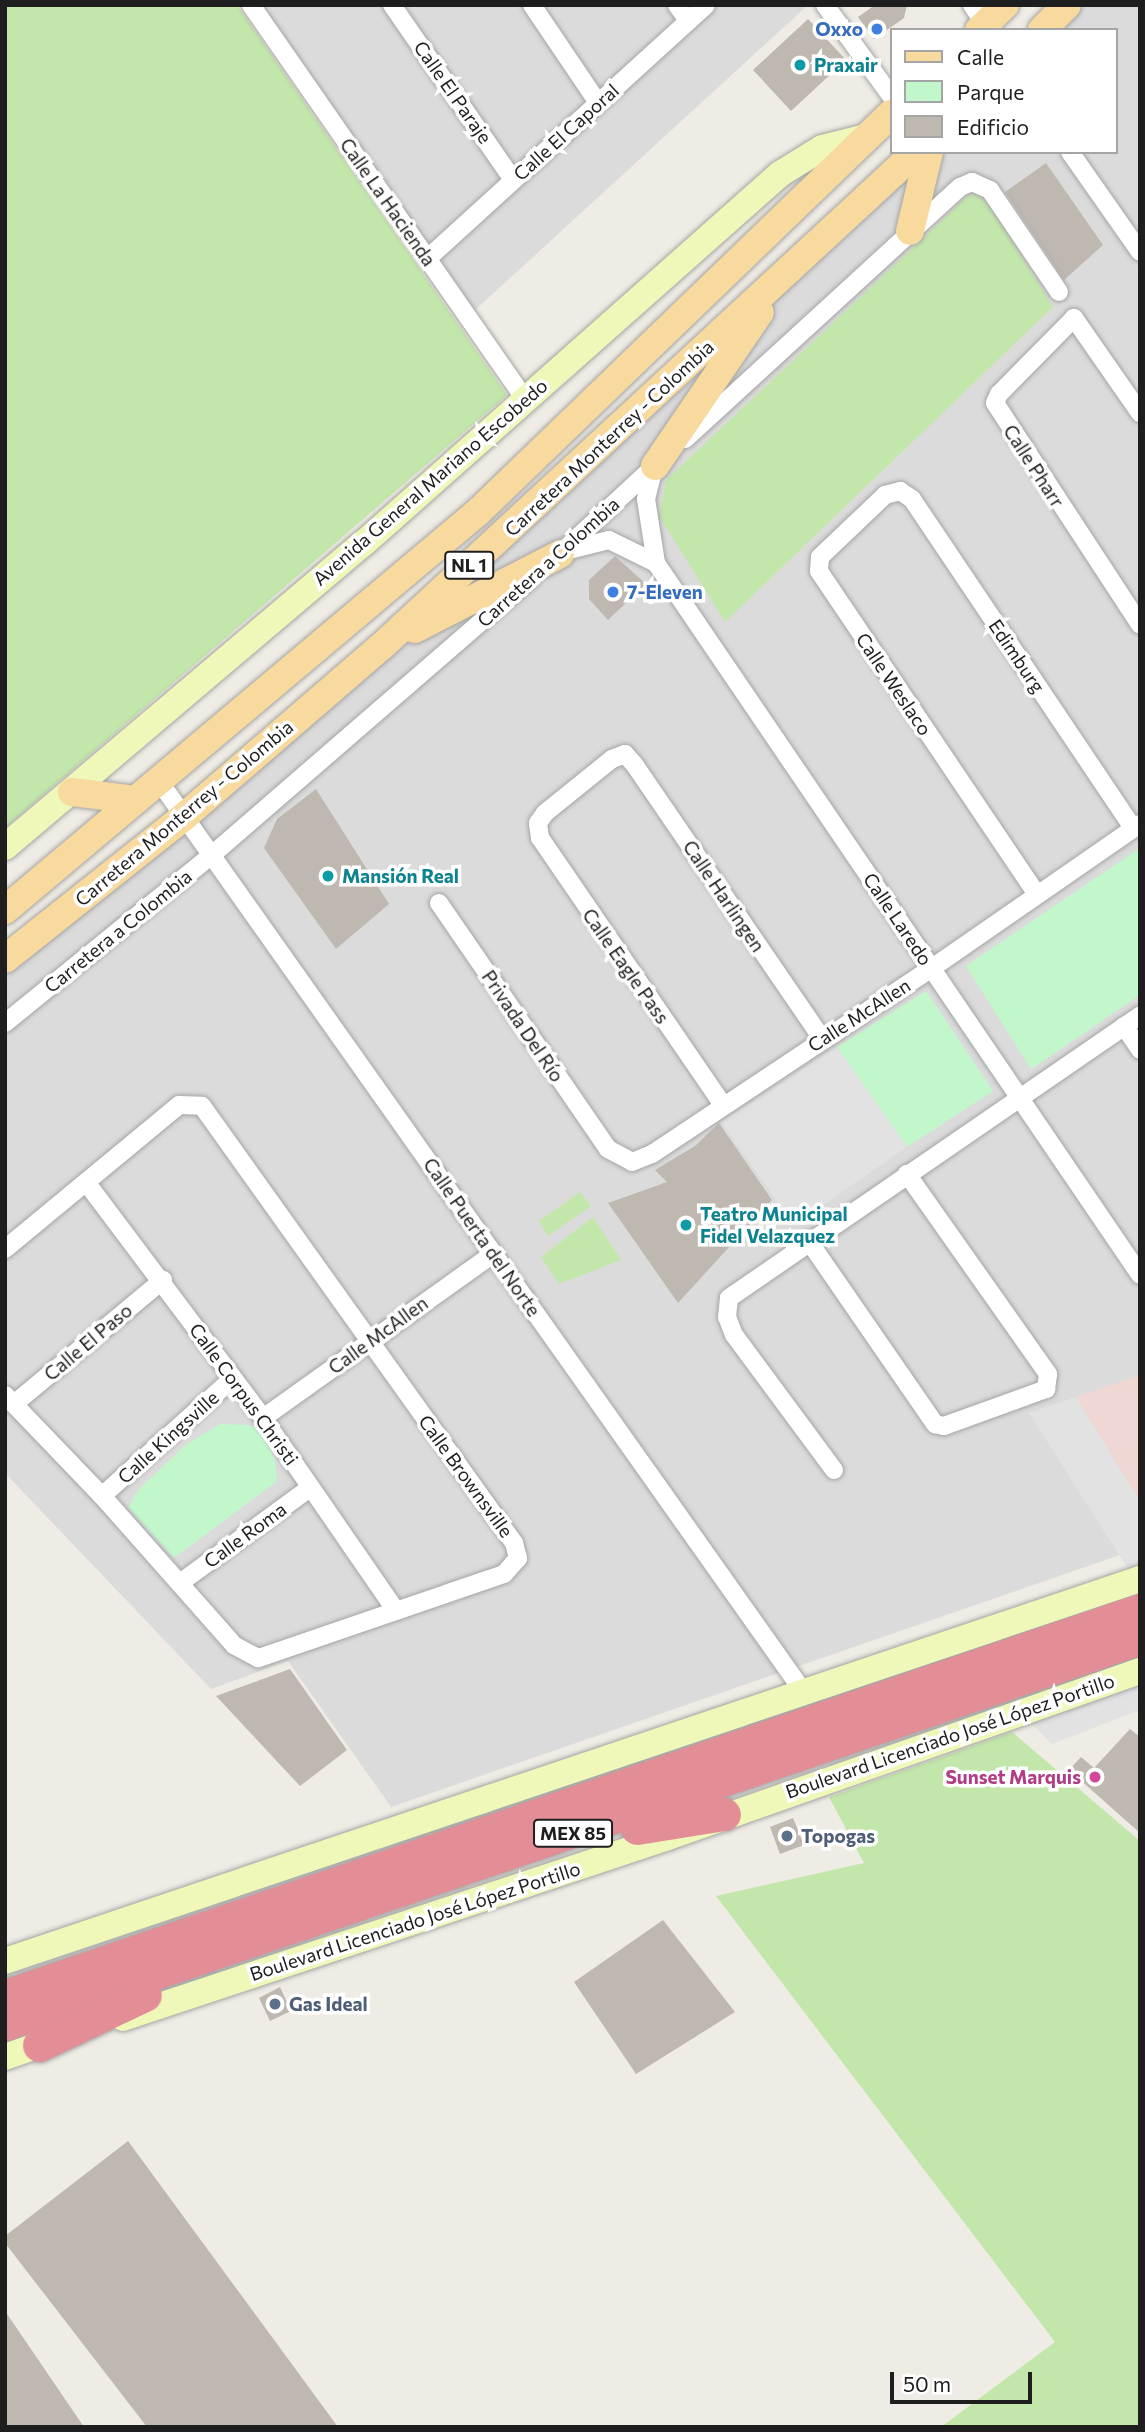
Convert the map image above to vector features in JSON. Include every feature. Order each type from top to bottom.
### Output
[{"type":"highway","name":"MEX 85","points":[[5,1996],[1140,1610]]},
{"type":"highway","name":"Boulevard Licenciado José López Portillo","points":[[5,2024],[1140,1638]]},
{"type":"highway","points":[[558,1838],[723,1814]]},
{"type":"highway","points":[[39,2045],[125,2006],[220,1951]]},
{"type":"highway","points":[[5,1981],[85,1969]]},
{"type":"main road","points":[[1044,28],[1067,5]]},
{"type":"main road","name":"Carretera Monterrey - Colombia","points":[[5,910],[478,512],[890,115]]},
{"type":"main road","name":"Carretera Monterrey - Colombia","points":[[5,959],[186,815],[382,646],[914,154]]},
{"type":"main road","points":[[910,231],[929,154]]},
{"type":"main road","points":[[655,466],[785,276]]},
{"type":"main road","points":[[382,646],[560,554]]},
{"type":"main road","points":[[72,792],[136,800]]},
{"type":"street","name":"Calle La Hacienda","points":[[251,5],[524,399]]},
{"type":"street","name":"Calle El Paraje","points":[[392,5],[513,180]]},
{"type":"street","points":[[533,5],[598,103]]},
{"type":"street","points":[[677,5],[688,21]]},
{"type":"street","name":"Calle El Caporal","points":[[427,259],[706,5]]},
{"type":"street","points":[[825,5],[890,95]]},
{"type":"street","name":"Avenida General Mariano Escobedo","points":[[5,847],[364,543],[780,174],[822,148],[866,137]]},
{"type":"street","points":[[1071,154],[1140,253]]},
{"type":"street","name":"Carretera a Colombia","points":[[5,1023],[213,854],[560,554],[960,187],[981,185],[990,191],[1059,292]]},
{"type":"street","name":"Calle Pharr","points":[[1140,413],[1074,318],[995,403],[1140,625]]},
{"type":"street","name":"Calle Laredo","points":[[655,466],[646,499],[656,563],[1140,1275]]},
{"type":"street","name":"Edimburg","points":[[895,490],[912,499],[1136,826]]},
{"type":"street","name":"Calle Weslaco","points":[[895,490],[820,556],[819,571],[1036,893]]},
{"type":"street","name":"Calle Laredo","points":[[560,554],[584,543],[609,540],[656,563]]},
{"type":"street","name":"Calle Eagle Pass","points":[[625,754],[556,802],[538,823],[545,849],[723,1105]]},
{"type":"street","name":"Calle Harlingen","points":[[625,754],[822,1039]]},
{"type":"street","name":"Calle Puerta del Norte","points":[[159,780],[804,1694]]},
{"type":"street","name":"Calle McAllen","points":[[608,1149],[632,1162],[652,1154],[932,968],[1036,893],[1136,826]]},
{"type":"street","name":"Privada Del Río","points":[[439,903],[608,1149]]},
{"type":"street","points":[[834,1469],[734,1335],[726,1307],[742,1285],[1140,1015]]},
{"type":"street","points":[[1124,1026],[1140,1050]]},
{"type":"street","name":"Calle Brownsville","points":[[5,1250],[179,1105],[201,1106],[514,1543],[518,1558],[504,1574],[275,1656],[258,1658],[234,1646],[102,1496],[10,1399]]},
{"type":"street","points":[[808,1240],[934,1424],[944,1426],[1050,1384],[1048,1374],[907,1174]]},
{"type":"street","name":"Calle Corpus Christi","points":[[86,1182],[163,1280],[263,1418],[396,1611]]},
{"type":"street","name":"Calle McAllen","points":[[263,1418],[494,1253]]},
{"type":"street","name":"Calle El Paso","points":[[10,1399],[163,1280]]},
{"type":"street","name":"Calle Kingsville","points":[[102,1496],[233,1378]]},
{"type":"street","name":"Calle Roma","points":[[180,1583],[310,1488]]},
{"type":"street","points":[[5,1961],[1140,1579]]},
{"type":"street","name":"Boulevard Licenciado José López Portillo","points":[[5,2057],[668,1837],[723,1814],[1140,1671]]},
{"type":"shaded area","points":[[262,5],[808,5],[473,312]]},
{"type":"shaded area","points":[[1071,5],[1140,5],[1140,1548],[391,1807],[288,1661],[211,1689],[5,1473],[5,971],[912,154],[1117,154],[1117,28],[1048,28]]},
{"type":"shaded area","points":[[837,1047],[907,1147],[794,1225],[721,1122]]},
{"type":"shaded area","points":[[1140,1375],[1138,1427],[1140,1502],[1076,1397]]},
{"type":"shaded area","points":[[1076,1397],[1140,1502],[1140,1564],[1128,1569],[1029,1413]]},
{"type":"shaded area","points":[[1140,1679],[1140,1710],[1052,1744],[1028,1720]]},
{"type":"green space","points":[[5,5],[237,5],[507,395],[5,828]]},
{"type":"green space","points":[[973,191],[989,204],[1053,307],[725,622],[659,516],[666,480]]},
{"type":"green space","points":[[1140,848],[1140,995],[1031,1069],[966,966]]},
{"type":"green space","points":[[926,991],[993,1091],[907,1147],[837,1047]]},
{"type":"green space","points":[[580,1192],[591,1206],[548,1236],[539,1221]]},
{"type":"green space","points":[[593,1217],[621,1260],[559,1284],[541,1257]]},
{"type":"green space","points":[[220,1424],[248,1425],[263,1431],[275,1461],[277,1481],[174,1558],[128,1507],[140,1488],[186,1445]]},
{"type":"green space","points":[[1012,1732],[1140,1841],[1140,2427],[941,2427],[1055,2342],[716,1896],[864,1863],[829,1797]]},
{"type":"building","name":"Oxxo","points":[[875,5],[907,5],[904,18],[874,39],[858,17]]},
{"type":"building","name":"Praxair","points":[[808,19],[846,60],[791,111],[753,70]]},
{"type":"building","points":[[1046,163],[1103,245],[1064,280],[1005,192]]},
{"type":"building","name":"7-Eleven","points":[[615,556],[646,584],[608,620],[589,599],[589,580]]},
{"type":"building","name":"Mansión Real","points":[[316,789],[389,904],[336,949],[264,848],[277,819]]},
{"type":"building","name":"Teatro Municipal Fidel Velazquez","points":[[719,1123],[772,1200],[678,1303],[608,1203],[667,1182],[655,1170],[695,1146]]},
{"type":"building","points":[[290,1669],[347,1750],[300,1786],[216,1696]]},
{"type":"building","name":"Sunset Marquis","points":[[1130,1729],[1140,1737],[1140,1833],[1069,1770],[1081,1757],[1094,1768]]},
{"type":"building","name":"Topogas","points":[[793,1818],[804,1845],[780,1854],[770,1827]]},
{"type":"building","points":[[663,1920],[735,2012],[636,2074],[574,1982]]},
{"type":"building","name":"Gas Ideal","points":[[280,1987],[291,2011],[270,2021],[259,1998]]},
{"type":"building","points":[[128,2141],[338,2427],[147,2427],[5,2243],[5,2236]]},
{"type":"building","points":[[5,2311],[84,2427],[5,2427]]},
{"type":"place","name":"Oxxo","points":[[877,29]]},
{"type":"place","name":"Praxair","points":[[800,65]]},
{"type":"place","name":"7-Eleven","points":[[613,592]]},
{"type":"place","name":"Mansión Real","points":[[328,876]]},
{"type":"place","name":"Teatro Municipal Fidel Velazquez","points":[[686,1225]]},
{"type":"place","name":"Sunset Marquis","points":[[1095,1777]]},
{"type":"place","name":"Topogas","points":[[787,1836]]},
{"type":"place","name":"Gas Ideal","points":[[275,2004]]}]
